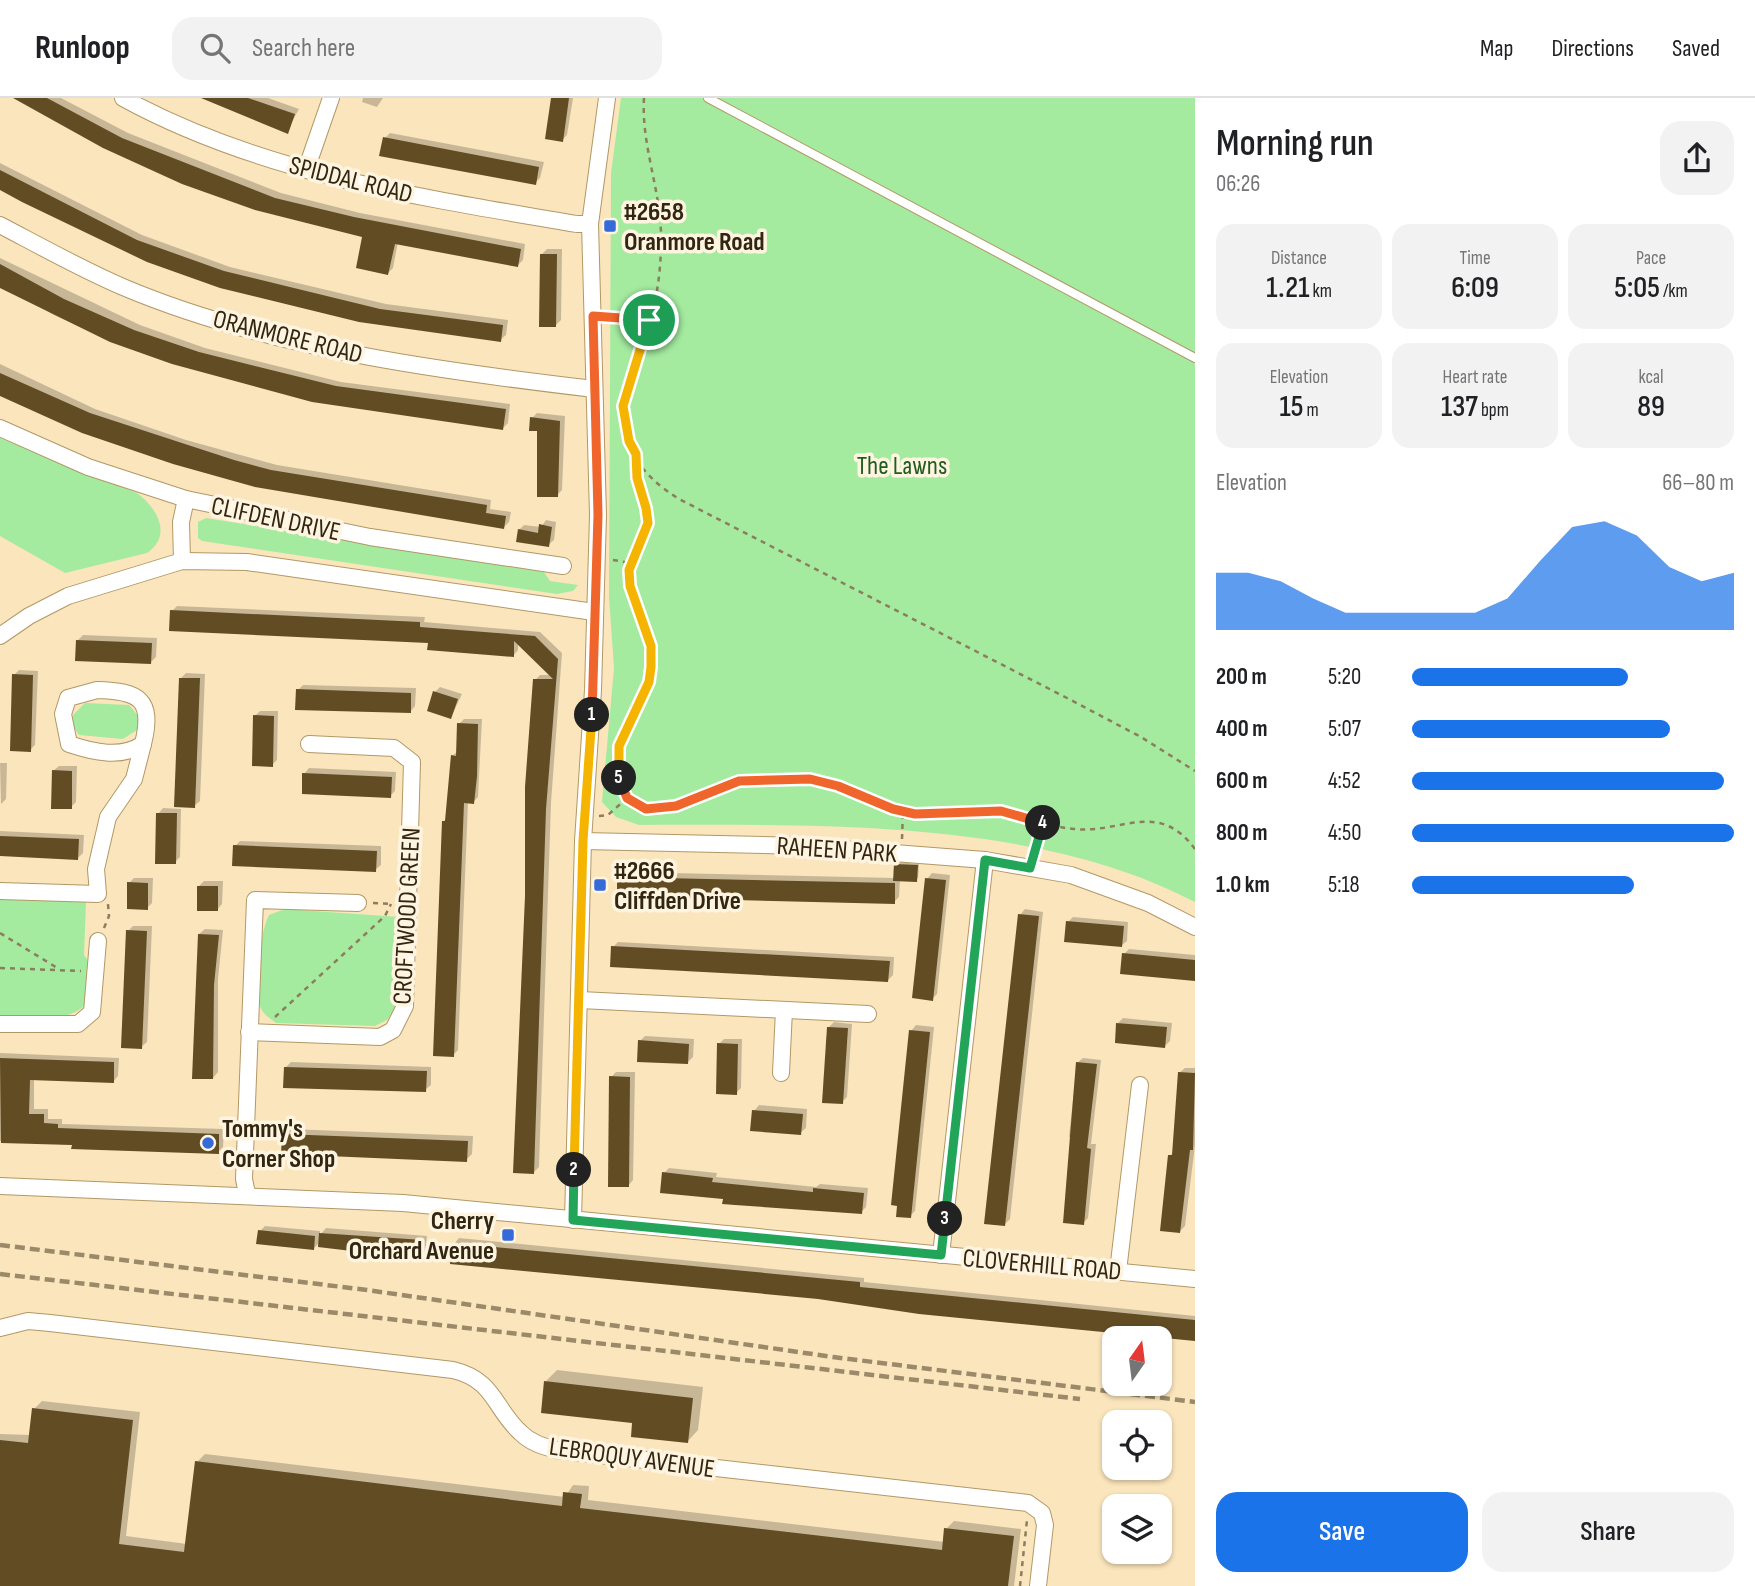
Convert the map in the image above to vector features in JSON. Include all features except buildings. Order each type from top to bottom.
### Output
[{"type":"street","name":"SPIDDAL ROAD","points":[[123,98],[187,129],[306,170],[453,203],[577,225],[590,224]]},
{"type":"street","points":[[306,170],[331,98]]},
{"type":"street","points":[[573,1220],[583,841],[594,678],[598,515],[590,224],[607,98]]},
{"type":"street","name":"ORANMORE ROAD","points":[[0,225],[123,288],[222,322],[348,353],[594,389]]},
{"type":"street","name":"CLIFDEN DRIVE","points":[[0,428],[88,467],[186,499],[370,537],[564,566]]},
{"type":"street","points":[[182,561],[181,522],[186,499]]},
{"type":"street","points":[[0,636],[29,616],[68,596],[102,583],[182,561],[247,562],[594,612]]},
{"type":"street","points":[[0,891],[98,894],[96,869],[108,817],[134,779],[143,744],[147,719],[144,703],[138,696],[118,690],[97,690],[68,698],[63,714],[69,744],[88,750],[131,752],[143,744]]},
{"type":"street","name":"CROFTWOOD GREEN","points":[[249,1032],[380,1037],[393,1030],[405,1006],[412,762],[394,748],[309,744]]},
{"type":"street","name":"RAHEEN PARK","points":[[583,841],[803,846],[985,860],[1071,875],[1148,903],[1195,927]]},
{"type":"street","points":[[941,1255],[985,860]]},
{"type":"street","name":"CROFTWOOD GREEN","points":[[247,1194],[244,1179],[255,900],[358,903]]},
{"type":"street","points":[[0,1024],[78,1024],[92,1012],[97,972],[97,941]]},
{"type":"street","points":[[580,1000],[868,1014]]},
{"type":"street","points":[[781,1073],[784,1010]]},
{"type":"street","points":[[1118,1271],[1140,1085]]},
{"type":"street","points":[[0,1186],[247,1194]]},
{"type":"street","name":"CLOVERHILL ROAD","points":[[247,1194],[403,1203],[1195,1279]]},
{"type":"street","name":"LEBROQUY AVENUE","points":[[0,1328],[28,1321],[50,1322],[453,1370],[471,1375],[481,1382],[519,1432],[534,1443],[556,1450],[1028,1503],[1042,1513],[1044,1542],[1038,1586]]},
{"type":"lane","points":[[708,98],[1195,358]]},
{"type":"path","points":[[644,98],[643,124],[660,202],[661,261],[649,320],[623,406],[629,441],[663,489],[1080,704],[1142,737],[1195,771]]},
{"type":"path","points":[[593,316],[649,320]]},
{"type":"path","points":[[636,454],[637,478],[648,523],[643,541],[632,558],[629,578],[651,646],[651,667],[649,682],[619,746],[617,768],[620,787],[637,807],[660,810],[739,781],[810,779],[838,786],[903,811],[938,816],[983,810],[1001,811],[1077,830],[1099,830],[1124,822],[1147,820],[1179,831],[1195,849]]},
{"type":"path","points":[[585,817],[608,815],[627,798]]},
{"type":"path","points":[[901,853],[903,811]]},
{"type":"path","points":[[1030,868],[1044,823]]},
{"type":"path","points":[[97,941],[109,916],[108,904],[98,894]]},
{"type":"path","points":[[358,903],[408,904]]},
{"type":"path","points":[[270,1033],[272,1019],[385,916],[391,904]]},
{"type":"path","points":[[0,933],[62,970]]},
{"type":"path","points":[[0,968],[97,972]]},
{"type":"path","points":[[1020,1586],[1028,1503]]},
{"type":"green space","name":"The Lawns","points":[[621,98],[1195,98],[1195,902],[1132,875],[1066,855],[995,841],[851,827],[639,825],[616,817],[602,802],[614,668],[609,597],[611,173]]},
{"type":"green space","points":[[0,438],[137,493],[151,506],[159,522],[161,530],[155,546],[147,553],[65,573],[0,536]]},
{"type":"green space","points":[[206,518],[544,572],[550,581],[578,585],[573,591],[557,594],[202,541],[198,538],[198,522]]},
{"type":"green space","points":[[85,703],[129,705],[140,718],[137,730],[123,739],[79,735],[73,726],[73,715]]},
{"type":"green space","points":[[0,899],[86,902],[84,955],[87,959],[87,1003],[78,1010],[69,1015],[46,1018],[0,1016]]},
{"type":"green space","points":[[285,909],[399,917],[395,1009],[387,1020],[375,1026],[276,1023],[265,1014],[258,994],[261,945],[269,915]]},
{"type":"railway","points":[[0,1245],[367,1290],[833,1357],[1195,1402]]},
{"type":"railway","points":[[0,1274],[1080,1399]]},
{"type":"place","name":"#2658 Oranmore Road","points":[[610,226]]},
{"type":"place","name":"#2666 Cliffden Drive","points":[[600,885]]},
{"type":"place","name":"Tommy's Corner Shop","points":[[208,1143]]},
{"type":"place","name":"Cherry Orchard Avenue","points":[[508,1235]]},
{"type":"route","points":[[593,316],[649,320],[623,406],[629,441],[636,454],[634,461],[648,523],[643,541],[632,558],[629,570],[630,586],[651,646],[649,682],[619,746],[617,768],[620,787],[627,798],[637,807],[660,810],[739,781],[810,779],[838,786],[893,809],[915,814],[938,816],[983,810],[1001,811],[1044,823],[1030,868],[985,860],[941,1255],[573,1220],[583,841],[596,630],[594,612],[598,515],[593,316]]}]
